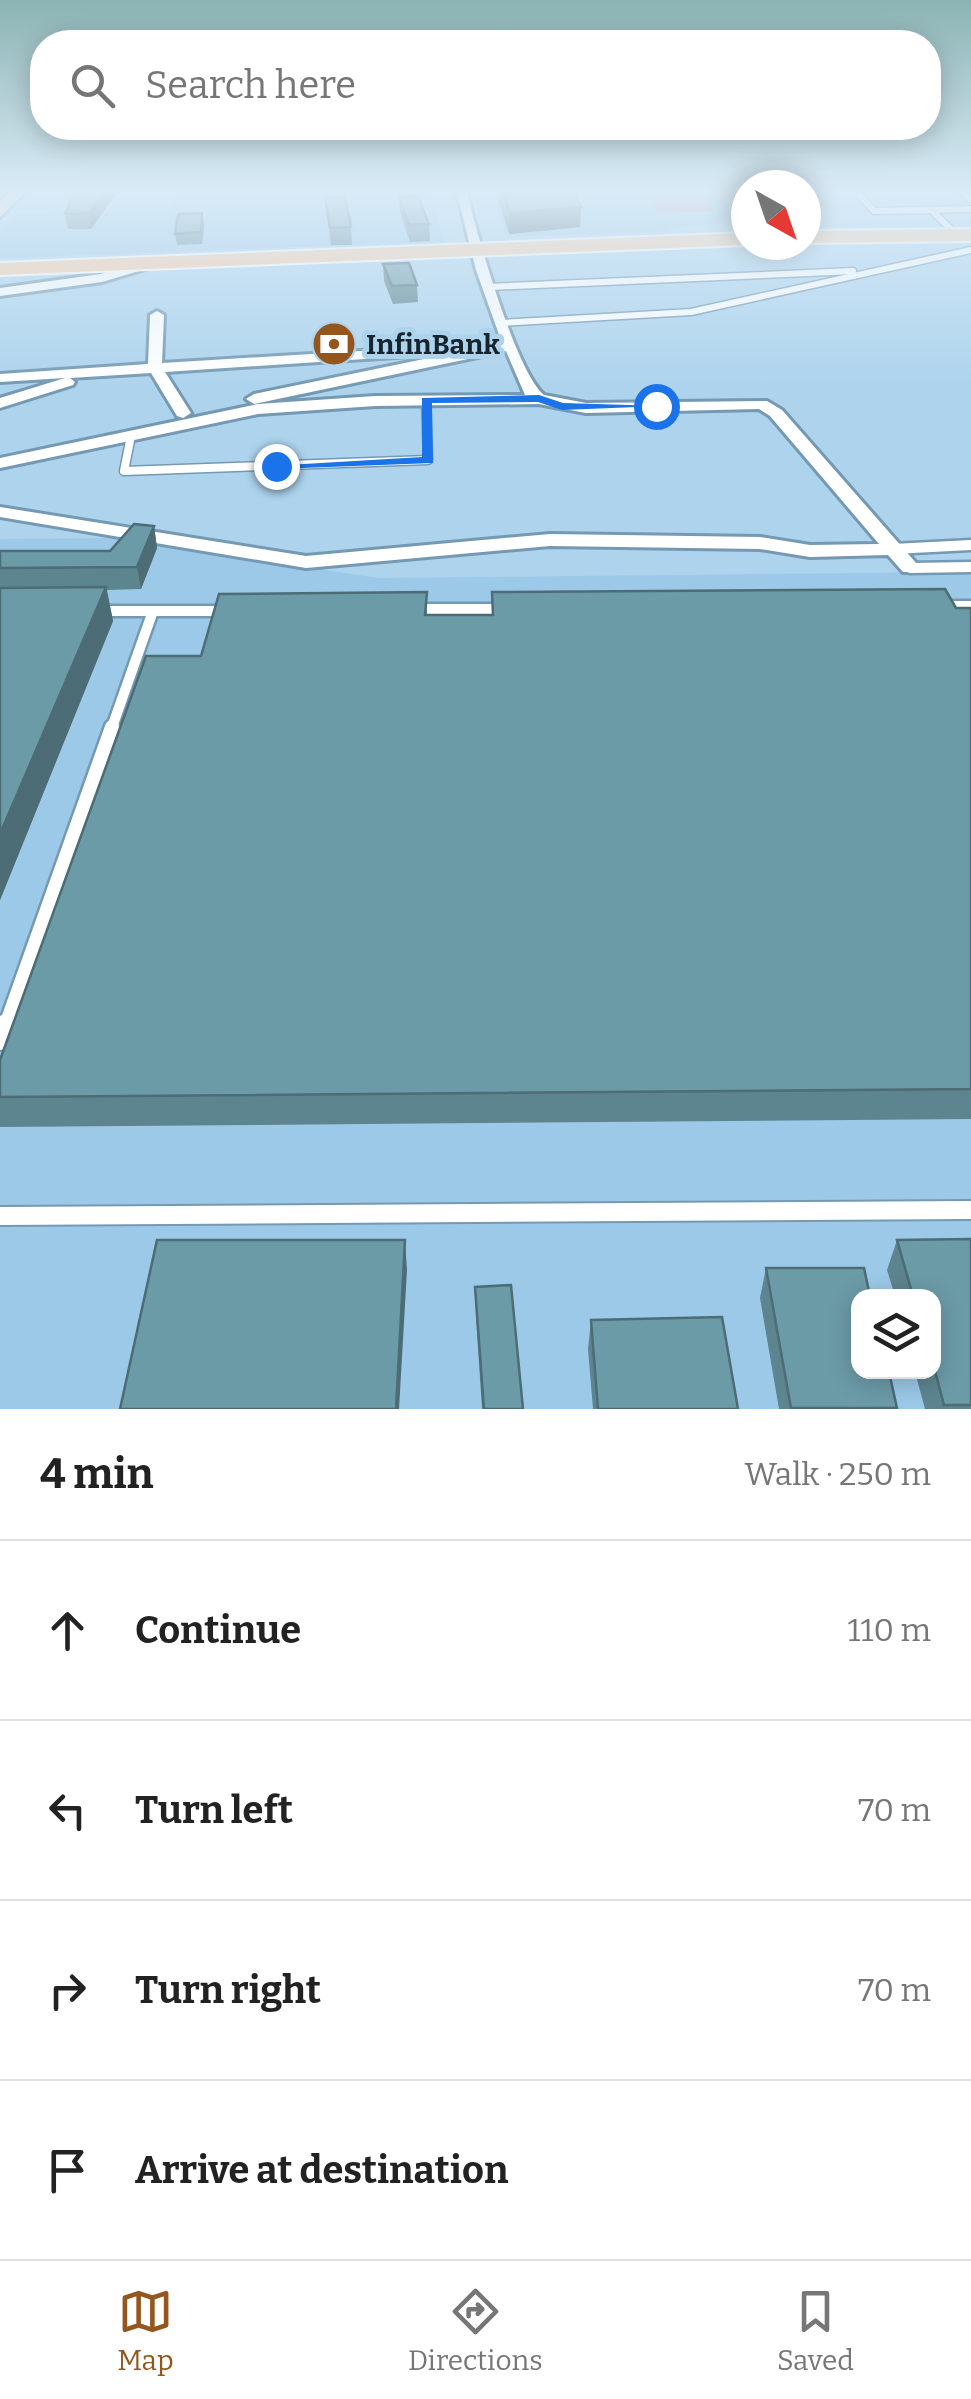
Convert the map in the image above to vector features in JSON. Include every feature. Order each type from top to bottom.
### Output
[{"type":"main road","points":[[0,269],[230,259]]},
{"type":"street","points":[[478,259],[510,346],[531,392],[539,399]]},
{"type":"street","points":[[0,292],[102,278],[156,262]]},
{"type":"street","points":[[158,315],[155,368],[184,413]]},
{"type":"street","points":[[0,378],[510,346]]},
{"type":"street","points":[[0,452],[510,346]]},
{"type":"street","points":[[0,403],[104,371]]},
{"type":"street","points":[[0,463],[258,409],[426,400],[539,399],[586,408],[762,404],[776,413],[910,568]]},
{"type":"street","points":[[0,512],[306,562],[550,540],[760,543],[810,551],[893,548]]},
{"type":"lane","points":[[500,323],[691,312],[933,259]]},
{"type":"lane","points":[[488,287],[888,269]]},
{"type":"lane","points":[[131,436],[124,471],[428,460],[426,400]]},
{"type":"lane","points":[[893,548],[971,545]]},
{"type":"lane","points":[[910,568],[971,566]]},
{"type":"lane","points":[[931,606],[971,606]]},
{"type":"lane","points":[[392,610],[512,609]]},
{"type":"lane","points":[[76,612],[233,610]]},
{"type":"lane","points":[[0,1041],[153,611]]},
{"type":"lane","points":[[0,1216],[971,1210]]},
{"type":"shaded area","points":[[113,538],[378,578],[971,572],[971,1409],[0,1409],[0,539]]},
{"type":"building","points":[[409,263],[417,285],[392,286],[383,264]]},
{"type":"building","points":[[134,524],[154,526],[137,567],[0,568],[0,551],[110,551]]},
{"type":"building","points":[[106,587],[0,834],[0,588]]},
{"type":"building","points":[[945,589],[956,608],[971,608],[971,1089],[0,1097],[0,1060],[146,656],[201,656],[219,594],[427,592],[425,615],[493,615],[492,592]]},
{"type":"building","points":[[971,1239],[971,1405],[944,1405],[937,1379],[941,1379],[941,1289],[911,1289],[897,1240]]},
{"type":"building","points":[[157,1240],[405,1240],[396,1409],[120,1409]]},
{"type":"building","points":[[766,1268],[864,1268],[868,1289],[851,1289],[851,1379],[891,1379],[897,1408],[791,1408]]},
{"type":"building","points":[[511,1285],[523,1409],[484,1409],[475,1287]]},
{"type":"building","points":[[722,1317],[738,1409],[598,1409],[591,1320]]},
{"type":"place","name":"InfinBank","points":[[334,344]]},
{"type":"route","points":[[276,466],[428,460],[426,400],[539,399],[586,408],[656,406]]}]
